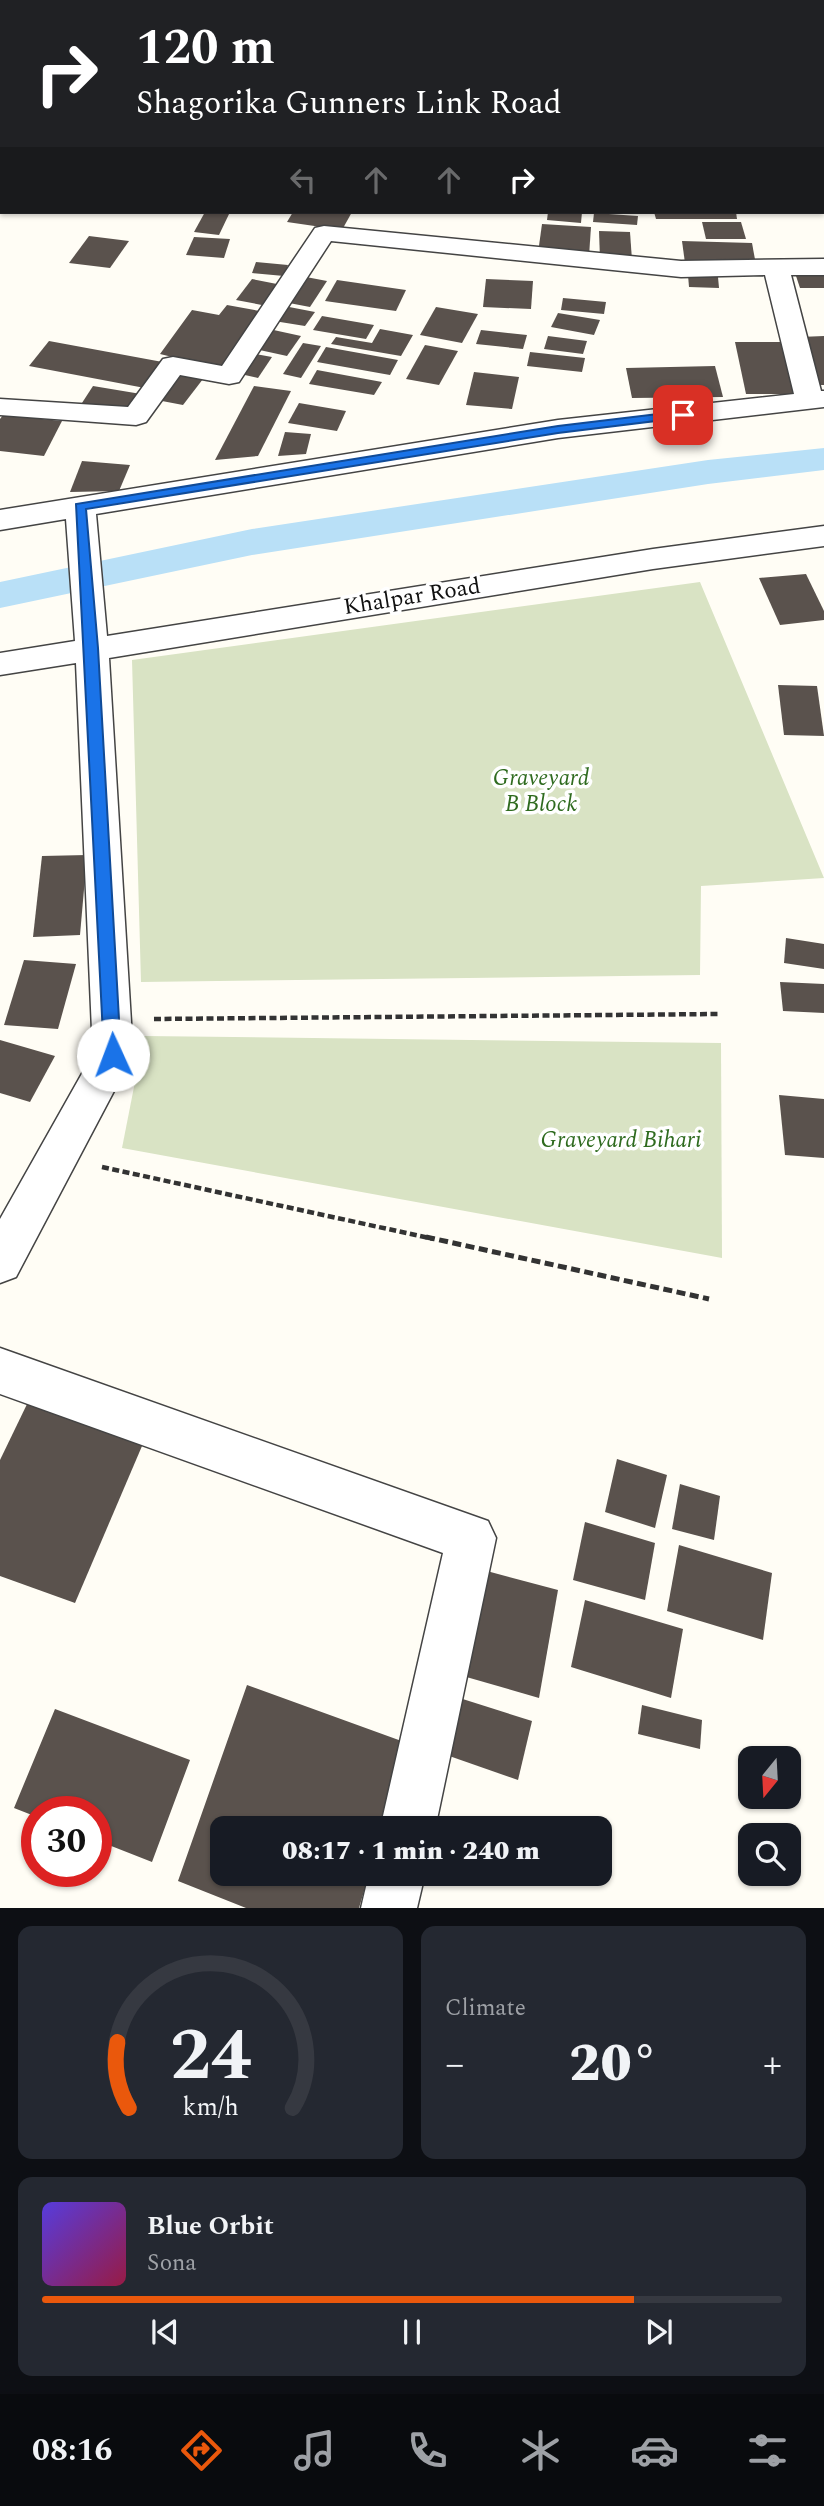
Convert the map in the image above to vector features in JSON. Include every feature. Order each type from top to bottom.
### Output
[{"type":"street","points":[[0,407],[136,416],[173,365],[229,376],[324,233],[681,269],[824,267]]},
{"type":"street","points":[[0,520],[558,429],[817,400],[776,267]]},
{"type":"street","points":[[0,1262],[113,1055],[91,635],[80,506]]},
{"type":"street","name":"Khalpar Road","points":[[0,664],[91,635],[824,536]]},
{"type":"street","points":[[0,1370],[471,1538],[410,1816]]},
{"type":"street","points":[[389,1908],[394,1886]]},
{"type":"path","points":[[111,1019],[719,1014]]},
{"type":"path","points":[[57,1158],[709,1299]]},
{"type":"green space","name":"Graveyard B Block","points":[[700,582],[824,878],[701,886],[700,975],[141,982],[132,660]]},
{"type":"green space","name":"Graveyard Bihari","points":[[144,1036],[721,1043],[722,1258],[122,1148]]},
{"type":"building","points":[[204,214],[229,214],[219,235],[194,232]]},
{"type":"building","points":[[292,214],[351,214],[342,230],[287,222]]},
{"type":"building","points":[[548,214],[582,214],[581,223],[547,220]]},
{"type":"building","points":[[594,214],[638,216],[637,225],[593,222]]},
{"type":"building","points":[[655,214],[736,214],[737,219],[656,219]]},
{"type":"building","points":[[702,222],[741,222],[746,239],[706,239]]},
{"type":"building","points":[[542,224],[591,227],[589,256],[538,253]]},
{"type":"building","points":[[599,231],[630,232],[632,260],[600,259]]},
{"type":"building","points":[[89,236],[129,241],[110,268],[69,263]]},
{"type":"building","points":[[194,237],[230,239],[224,258],[186,255]]},
{"type":"building","points":[[682,241],[752,243],[756,265],[685,263]]},
{"type":"building","points":[[256,262],[288,265],[284,276],[252,273]]},
{"type":"building","points":[[795,273],[824,273],[824,288],[800,288]]},
{"type":"building","points":[[688,275],[718,277],[719,288],[689,287]]},
{"type":"building","points":[[306,277],[327,281],[310,307],[289,303]]},
{"type":"building","points":[[252,279],[282,285],[267,306],[236,300]]},
{"type":"building","points":[[486,279],[533,281],[531,309],[483,307]]},
{"type":"building","points":[[337,280],[406,290],[396,311],[325,301]]},
{"type":"building","points":[[563,298],[606,302],[604,314],[561,310]]},
{"type":"building","points":[[227,305],[265,312],[225,370],[160,354],[192,310],[219,315]]},
{"type":"building","points":[[284,306],[315,312],[305,326],[274,321]]},
{"type":"building","points":[[436,307],[478,314],[462,343],[420,335]]},
{"type":"building","points":[[558,313],[600,320],[594,335],[551,327]]},
{"type":"building","points":[[322,316],[374,325],[366,339],[313,330]]},
{"type":"building","points":[[269,329],[301,336],[287,356],[255,349]]},
{"type":"building","points":[[380,329],[413,335],[401,356],[331,344],[336,337],[372,343]]},
{"type":"building","points":[[481,330],[527,335],[523,349],[476,344]]},
{"type":"building","points":[[548,336],[587,341],[583,354],[544,349]]},
{"type":"building","points":[[824,336],[824,385],[813,385],[800,337]]},
{"type":"building","points":[[49,341],[168,363],[150,389],[29,366]]},
{"type":"building","points":[[735,342],[785,342],[798,394],[746,394]]},
{"type":"building","points":[[303,343],[321,346],[301,378],[283,374]]},
{"type":"building","points":[[425,345],[458,351],[439,385],[406,379]]},
{"type":"building","points":[[326,347],[398,360],[390,375],[317,362]]},
{"type":"building","points":[[530,352],[585,358],[582,372],[527,366]]},
{"type":"building","points":[[250,353],[272,357],[258,378],[236,373]]},
{"type":"building","points":[[715,366],[723,397],[632,398],[626,368]]},
{"type":"building","points":[[317,370],[382,382],[374,395],[309,384]]},
{"type":"building","points":[[474,372],[519,377],[512,409],[466,405]]},
{"type":"building","points":[[182,374],[203,379],[183,405],[162,401]]},
{"type":"building","points":[[93,386],[141,394],[129,413],[80,406]]},
{"type":"building","points":[[254,386],[291,391],[258,456],[215,460]]},
{"type":"building","points":[[299,403],[346,411],[337,431],[288,423]]},
{"type":"building","points":[[3,415],[62,421],[44,456],[0,451],[0,419]]},
{"type":"building","points":[[285,432],[311,434],[306,454],[278,456]]},
{"type":"building","points":[[82,461],[130,465],[119,491],[70,492]]},
{"type":"building","points":[[806,574],[824,611],[824,620],[780,625],[759,578]]},
{"type":"building","points":[[778,685],[817,686],[824,736],[784,735]]},
{"type":"building","points":[[87,855],[80,935],[33,937],[42,856]]},
{"type":"building","points":[[786,938],[824,944],[824,969],[784,963]]},
{"type":"building","points":[[24,960],[76,964],[58,1029],[4,1025]]},
{"type":"building","points":[[780,982],[824,984],[824,1013],[783,1011]]},
{"type":"building","points":[[0,1040],[55,1056],[30,1102],[0,1093]]},
{"type":"building","points":[[779,1095],[824,1099],[824,1158],[785,1155]]},
{"type":"building","points":[[29,1400],[145,1439],[75,1603],[0,1576],[0,1460]]},
{"type":"building","points":[[617,1459],[667,1475],[655,1528],[605,1512]]},
{"type":"building","points":[[680,1484],[720,1496],[714,1540],[672,1529]]},
{"type":"building","points":[[585,1522],[655,1543],[645,1600],[573,1580]]},
{"type":"building","points":[[679,1545],[772,1573],[763,1640],[667,1611]]},
{"type":"building","points":[[472,1567],[558,1590],[539,1698],[449,1672]]},
{"type":"building","points":[[585,1600],[683,1629],[671,1698],[571,1667]]},
{"type":"building","points":[[247,1685],[407,1743],[386,1816],[210,1816],[210,1886],[365,1886],[359,1908],[246,1908],[178,1881]]},
{"type":"building","points":[[450,1695],[532,1721],[518,1780],[435,1751]]},
{"type":"building","points":[[642,1705],[702,1720],[700,1749],[638,1734]]},
{"type":"building","points":[[55,1709],[190,1760],[152,1862],[112,1846],[112,1796],[21,1796],[21,1811],[14,1808]]},
{"type":"waterway","points":[[0,595],[252,542],[708,472],[824,459]]},
{"type":"route","points":[[113,1055],[92,648],[80,506],[558,429],[683,415]]}]
